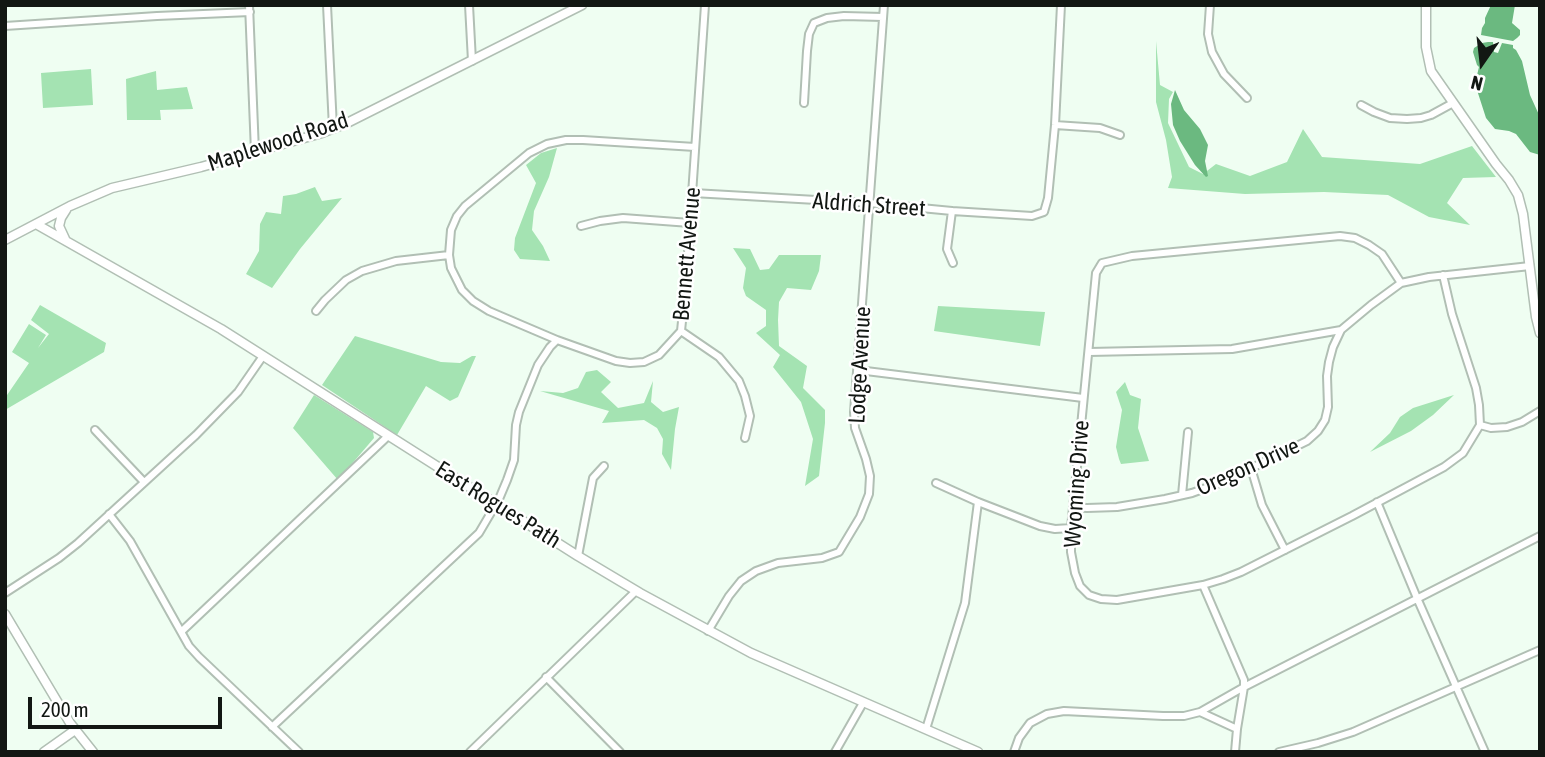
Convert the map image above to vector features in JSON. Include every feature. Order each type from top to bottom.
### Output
[{"type":"street","points":[[327,5],[333,128]]},
{"type":"street","points":[[469,5],[472,61]]},
{"type":"street","name":"Maplewood Road","points":[[5,240],[70,206],[112,188],[322,133],[582,5]]},
{"type":"street","name":"Bennett Avenue","points":[[557,340],[616,361],[644,362],[659,355],[681,331],[705,5]]},
{"type":"street","name":"Lodge Avenue","points":[[708,631],[729,596],[740,581],[748,576],[767,566],[822,558],[839,552],[860,517],[869,494],[870,476],[855,428],[854,412],[884,5]]},
{"type":"street","points":[[1061,5],[1055,125],[1100,128],[1120,135]]},
{"type":"street","points":[[1210,5],[1208,34],[1212,52],[1224,74],[1247,98]]},
{"type":"street","points":[[1426,5],[1426,47],[1431,71],[1518,195],[1540,333]]},
{"type":"street","points":[[5,26],[249,8],[255,152]]},
{"type":"street","points":[[804,103],[809,34],[814,23],[845,16],[883,17]]},
{"type":"street","points":[[1361,105],[1391,118],[1407,119],[1431,115],[1452,103]]},
{"type":"street","name":"Aldrich Street","points":[[693,193],[1032,216],[1044,212],[1048,198],[1055,125]]},
{"type":"street","points":[[272,727],[479,533],[496,504],[514,460],[519,412],[538,365],[557,340],[489,311],[472,301],[463,290],[455,278],[449,256],[452,230],[457,216],[465,206],[529,153],[547,144],[583,140],[695,147]]},
{"type":"street","points":[[67,242],[59,222],[63,212],[70,206]]},
{"type":"street","points":[[952,211],[947,249],[953,263]]},
{"type":"street","points":[[581,226],[623,218],[690,223]]},
{"type":"street","name":"East Rogues Path","points":[[36,224],[221,329],[636,591],[751,653],[978,752]]},
{"type":"street","name":"Wyoming Drive","points":[[1401,283],[1382,254],[1355,238],[1340,236],[1113,259],[1102,263],[1096,273],[1071,528],[1071,552],[1080,586],[1089,595],[1117,600],[1203,585],[1241,572],[1444,467],[1464,453],[1480,425]]},
{"type":"street","points":[[316,311],[346,279],[362,271],[396,261],[449,256]]},
{"type":"street","points":[[1089,352],[1232,349],[1341,330],[1401,283],[1443,275],[1530,266]]},
{"type":"street","points":[[1443,275],[1452,314],[1476,387],[1480,425],[1490,428],[1507,427],[1540,411]]},
{"type":"street","name":"Oregon Drive","points":[[1074,507],[1117,507],[1205,489],[1307,440],[1318,431],[1325,420],[1329,362],[1341,330]]},
{"type":"street","points":[[681,331],[719,357],[739,381],[746,396],[750,416],[745,438]]},
{"type":"street","points":[[5,593],[59,558],[196,435],[223,408],[263,356]]},
{"type":"street","points":[[858,370],[1083,398]]},
{"type":"street","points":[[95,430],[144,482]]},
{"type":"street","points":[[1182,495],[1188,432]]},
{"type":"street","points":[[182,631],[388,436]]},
{"type":"street","points":[[578,556],[593,478],[604,466]]},
{"type":"street","points":[[1251,468],[1262,505],[1285,550]]},
{"type":"street","points":[[936,483],[1040,526],[1071,528]]},
{"type":"street","points":[[926,729],[965,603],[978,502]]},
{"type":"street","points":[[1377,502],[1485,752]]},
{"type":"street","points":[[109,514],[131,541],[189,646],[299,752]]},
{"type":"street","points":[[1014,752],[1024,729],[1047,714],[1064,711],[1184,716],[1200,712],[1540,536]]},
{"type":"street","points":[[1203,585],[1244,680],[1235,752]]},
{"type":"street","points":[[470,752],[636,591]]},
{"type":"street","points":[[5,614],[75,730],[93,752]]},
{"type":"street","points":[[1279,752],[1353,732],[1540,650]]},
{"type":"street","points":[[546,677],[620,752]]},
{"type":"street","points":[[835,752],[863,703]]},
{"type":"street","points":[[1200,712],[1237,729]]},
{"type":"street","points":[[44,752],[75,730]]},
{"type":"shaded area","points":[[1491,5],[1515,5],[1512,23],[1520,30],[1520,35],[1513,41],[1481,35]]},
{"type":"shaded area","points":[[1156,41],[1160,85],[1173,92],[1169,99],[1168,123],[1189,167],[1203,174],[1216,164],[1250,176],[1287,162],[1303,129],[1322,157],[1420,164],[1472,146],[1496,177],[1463,178],[1447,203],[1470,225],[1429,217],[1388,195],[1324,192],[1245,194],[1168,188],[1172,177],[1156,102]]},
{"type":"shaded area","points":[[1493,42],[1494,52],[1498,53],[1502,43],[1513,45],[1522,61],[1530,95],[1540,117],[1540,155],[1530,152],[1516,134],[1495,129],[1486,118],[1476,87],[1479,67],[1473,52],[1474,48],[1482,43]]},
{"type":"shaded area","points":[[91,69],[93,105],[43,108],[41,73]]},
{"type":"shaded area","points":[[156,71],[157,90],[187,87],[193,109],[160,110],[161,120],[127,120],[126,79]]},
{"type":"shaded area","points":[[1175,90],[1184,110],[1200,129],[1208,145],[1206,177],[1195,165],[1173,125],[1171,104]]},
{"type":"shaded area","points":[[557,148],[549,177],[534,211],[532,230],[550,261],[520,259],[514,250],[515,238],[536,183],[526,165],[541,153]]},
{"type":"shaded area","points":[[315,187],[322,201],[342,198],[272,288],[246,274],[259,251],[260,224],[266,212],[281,214],[283,196]]},
{"type":"shaded area","points":[[733,248],[750,249],[760,270],[769,269],[779,255],[821,255],[819,271],[811,290],[787,288],[779,302],[779,346],[807,366],[803,388],[825,410],[819,476],[805,486],[813,439],[801,402],[773,367],[780,355],[756,333],[766,326],[766,310],[746,296],[743,288],[746,268]]},
{"type":"shaded area","points":[[40,305],[106,343],[104,352],[5,410],[5,398],[29,363],[12,352],[29,324],[46,335],[38,348],[49,334],[31,320]]},
{"type":"shaded area","points":[[938,306],[1045,312],[1040,346],[934,331]]},
{"type":"shaded area","points":[[355,336],[441,362],[460,363],[476,356],[458,397],[450,401],[426,386],[397,435],[322,385]]},
{"type":"shaded area","points":[[597,370],[611,382],[601,392],[618,408],[644,403],[653,381],[651,402],[663,412],[679,407],[671,470],[662,454],[663,439],[657,428],[644,420],[602,423],[609,411],[540,391],[563,393],[578,388],[586,372]]},
{"type":"shaded area","points":[[1125,382],[1130,395],[1141,399],[1138,428],[1149,461],[1121,464],[1119,459],[1116,447],[1122,410],[1116,392]]},
{"type":"shaded area","points":[[314,395],[373,432],[374,438],[338,480],[293,428]]},
{"type":"shaded area","points":[[1454,395],[1411,431],[1370,452],[1390,433],[1400,417],[1413,408]]}]
